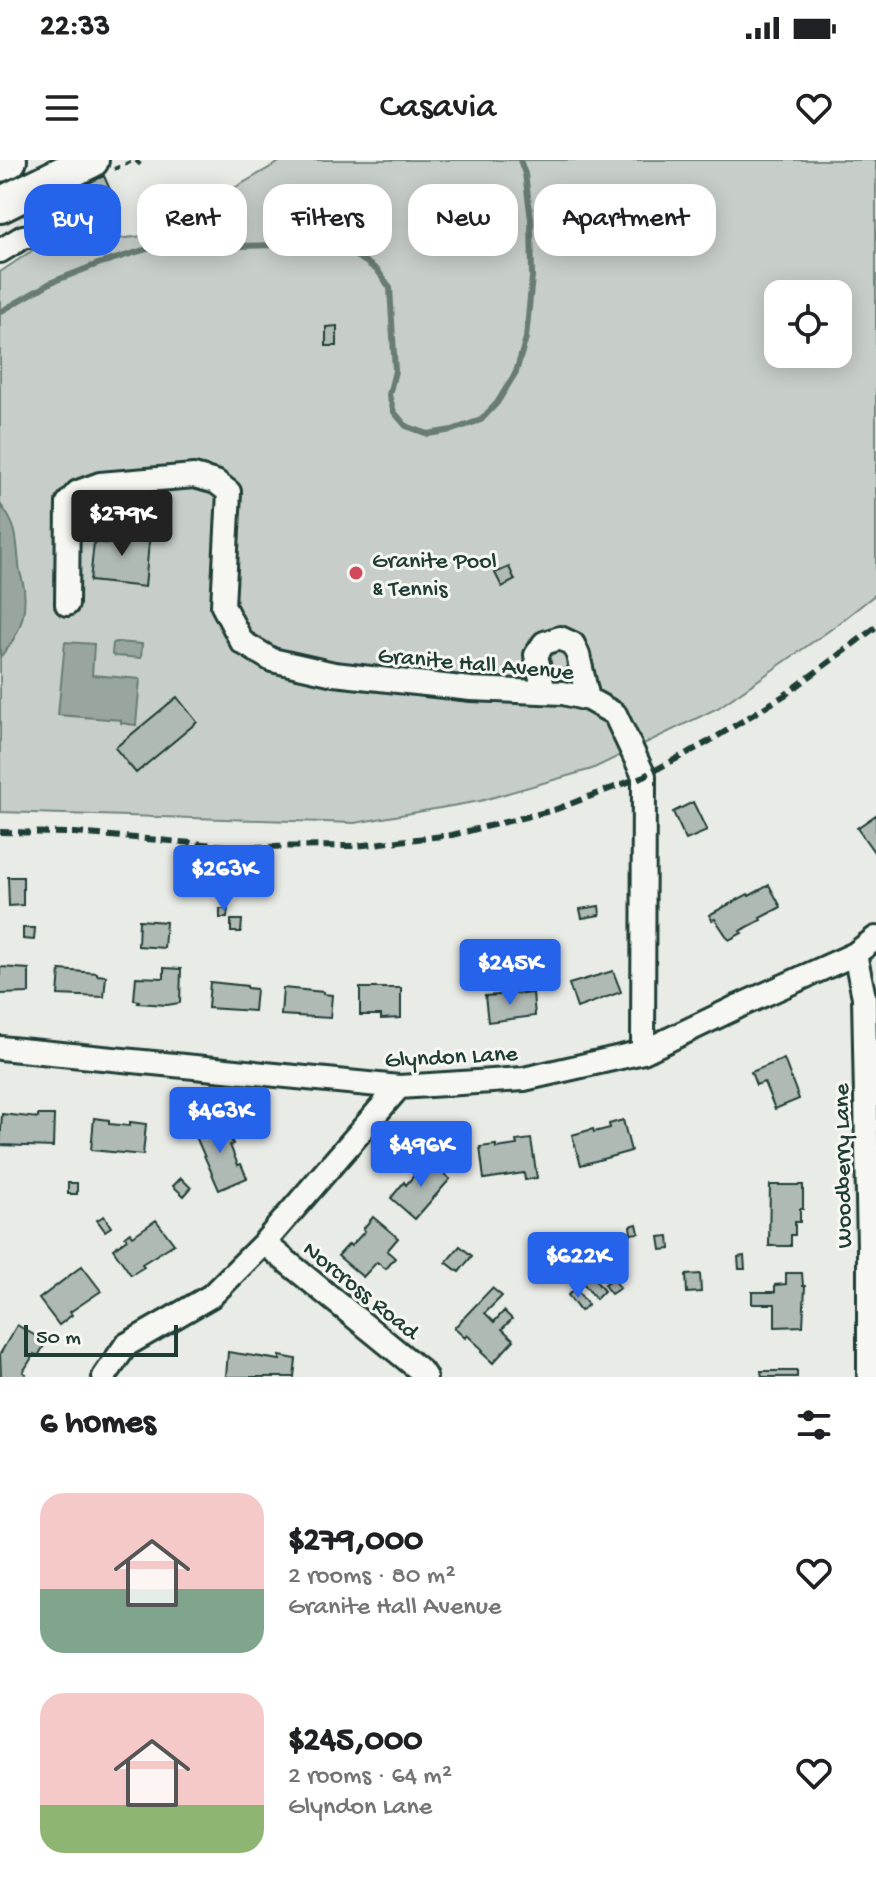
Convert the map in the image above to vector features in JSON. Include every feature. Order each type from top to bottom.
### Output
[{"type":"highway","points":[[0,164],[9,160]]},
{"type":"highway","points":[[0,205],[91,160]]},
{"type":"street","points":[[0,251],[24,237]]},
{"type":"street","name":"Granite Hall Avenue","points":[[67,604],[68,503],[78,492],[100,484],[194,476],[216,482],[229,492],[223,606],[242,642],[272,660],[334,674],[471,689],[563,693],[588,699],[615,714],[644,776],[643,1052]]},
{"type":"street","points":[[544,692],[536,655],[544,643],[560,638],[573,644],[588,699]]},
{"type":"street","name":"Glyndon Lane","points":[[0,1048],[399,1087],[524,1079],[643,1052],[855,954],[876,938]]},
{"type":"street","name":"Woodberry Lane","points":[[855,954],[864,997],[873,1248],[869,1377]]},
{"type":"street","points":[[104,1377],[126,1345],[211,1296],[264,1243],[399,1087]]},
{"type":"street","name":"Norcross Road","points":[[264,1243],[425,1377]]},
{"type":"shaded area","points":[[283,160],[876,160],[876,594],[718,708],[592,769],[480,801],[355,823],[0,812],[0,272],[24,256],[121,256],[121,238],[137,237],[137,256],[247,256],[247,184],[241,184]]},
{"type":"shaded area","points":[[1,505],[15,533],[25,599],[20,626],[0,657]]},
{"type":"shaded area","points":[[65,642],[94,644],[92,675],[140,679],[136,725],[121,723],[121,720],[58,715]]},
{"type":"shaded area","points":[[113,643],[142,644],[141,658],[115,656],[112,654]]},
{"type":"building","points":[[104,176],[108,184],[86,184]]},
{"type":"building","points":[[337,326],[337,346],[326,346],[326,327]]},
{"type":"building","points":[[114,527],[150,531],[145,587],[90,581],[94,542],[112,544]]},
{"type":"building","points":[[509,567],[515,580],[502,587],[495,573]]},
{"type":"building","points":[[177,697],[197,722],[136,773],[115,748]]},
{"type":"building","points":[[693,802],[707,831],[686,840],[673,812]]},
{"type":"building","points":[[876,815],[876,850],[874,852],[857,828]]},
{"type":"building","points":[[8,877],[23,877],[23,905],[9,906]]},
{"type":"building","points":[[769,885],[781,907],[729,940],[709,915]]},
{"type":"building","points":[[599,906],[600,915],[582,918],[580,909]]},
{"type":"building","points":[[220,909],[228,909],[227,918],[220,918]]},
{"type":"building","points":[[139,920],[166,922],[164,948],[138,946]]},
{"type":"building","points":[[231,920],[242,920],[241,932],[231,932]]},
{"type":"building","points":[[23,928],[35,928],[34,940],[23,939]]},
{"type":"building","points":[[505,953],[506,967],[490,969],[489,954]]},
{"type":"building","points":[[0,967],[29,969],[29,993],[0,994]]},
{"type":"building","points":[[164,968],[181,969],[180,1003],[167,1005],[134,1000],[136,977],[164,978]]},
{"type":"building","points":[[60,970],[106,976],[104,997],[58,995]]},
{"type":"building","points":[[613,971],[621,992],[577,1008],[569,984]]},
{"type":"building","points":[[210,982],[256,989],[254,1011],[208,1008]]},
{"type":"building","points":[[283,988],[332,995],[330,1018],[281,1015]]},
{"type":"building","points":[[360,988],[401,988],[401,1018],[381,1019],[381,1015],[360,1015]]},
{"type":"building","points":[[533,993],[535,1016],[488,1022],[485,996]]},
{"type":"building","points":[[784,1059],[799,1099],[775,1109],[764,1082],[756,1085],[751,1072]]},
{"type":"building","points":[[2,1114],[38,1118],[38,1115],[54,1115],[53,1147],[0,1145]]},
{"type":"building","points":[[94,1118],[109,1120],[109,1124],[146,1124],[143,1155],[91,1150]]},
{"type":"building","points":[[223,1120],[238,1165],[241,1164],[247,1178],[219,1190],[194,1132]]},
{"type":"building","points":[[623,1120],[631,1151],[581,1165],[572,1135],[610,1128],[609,1124]]},
{"type":"building","points":[[531,1139],[537,1178],[525,1180],[524,1173],[484,1179],[480,1147],[517,1145],[516,1141]]},
{"type":"building","points":[[425,1158],[450,1179],[415,1219],[391,1198],[404,1182],[406,1185]]},
{"type":"building","points":[[181,1178],[191,1188],[184,1196],[173,1186]]},
{"type":"building","points":[[68,1183],[77,1183],[77,1194],[68,1194]]},
{"type":"building","points":[[770,1185],[803,1185],[803,1209],[800,1209],[800,1222],[795,1222],[791,1246],[769,1246]]},
{"type":"building","points":[[104,1216],[111,1227],[105,1231],[97,1220]]},
{"type":"building","points":[[373,1217],[398,1238],[387,1251],[395,1258],[386,1269],[377,1262],[363,1277],[338,1256],[365,1231],[363,1229]]},
{"type":"building","points":[[156,1220],[174,1244],[142,1264],[144,1267],[131,1275],[113,1249],[127,1239],[125,1236],[130,1232],[133,1236]]},
{"type":"building","points":[[637,1224],[639,1233],[631,1234],[630,1226]]},
{"type":"building","points":[[669,1236],[670,1249],[661,1250],[659,1237]]},
{"type":"building","points":[[460,1246],[472,1256],[459,1272],[446,1262]]},
{"type":"building","points":[[744,1256],[745,1269],[739,1269],[738,1257]]},
{"type":"building","points":[[82,1266],[101,1291],[70,1312],[72,1315],[59,1325],[39,1299]]},
{"type":"building","points":[[786,1273],[802,1273],[805,1286],[803,1326],[775,1327],[775,1304],[752,1304],[752,1292],[775,1292],[775,1285],[786,1284]]},
{"type":"building","points":[[700,1274],[701,1292],[687,1293],[686,1275]]},
{"type":"building","points":[[591,1275],[604,1291],[596,1299],[583,1283]]},
{"type":"building","points":[[613,1278],[620,1288],[611,1294],[604,1285]]},
{"type":"building","points":[[492,1288],[502,1296],[485,1313],[494,1322],[504,1311],[512,1319],[502,1329],[514,1340],[493,1363],[467,1335],[465,1338],[454,1328]]},
{"type":"building","points":[[576,1289],[588,1305],[580,1311],[568,1295]]},
{"type":"building","points":[[17,1325],[46,1342],[38,1356],[34,1354],[23,1372],[26,1374],[24,1377],[1,1377],[0,1354]]},
{"type":"building","points":[[228,1352],[280,1360],[280,1356],[296,1359],[294,1377],[226,1377]]},
{"type":"building","points":[[761,1371],[797,1371],[797,1377],[762,1377]]},
{"type":"waterway","points":[[0,312],[52,282],[147,249],[275,245],[348,252],[378,271],[390,288],[395,371],[389,395],[394,412],[406,426],[428,434],[452,430],[481,420],[497,403],[516,372],[526,338],[532,277],[531,219],[520,160]]},
{"type":"railway","points":[[0,832],[75,833],[240,847],[355,846],[452,835],[554,810],[644,776],[785,695],[876,627]]},
{"type":"place","name":"Granite Pool & Tennis","points":[[356,573]]}]
